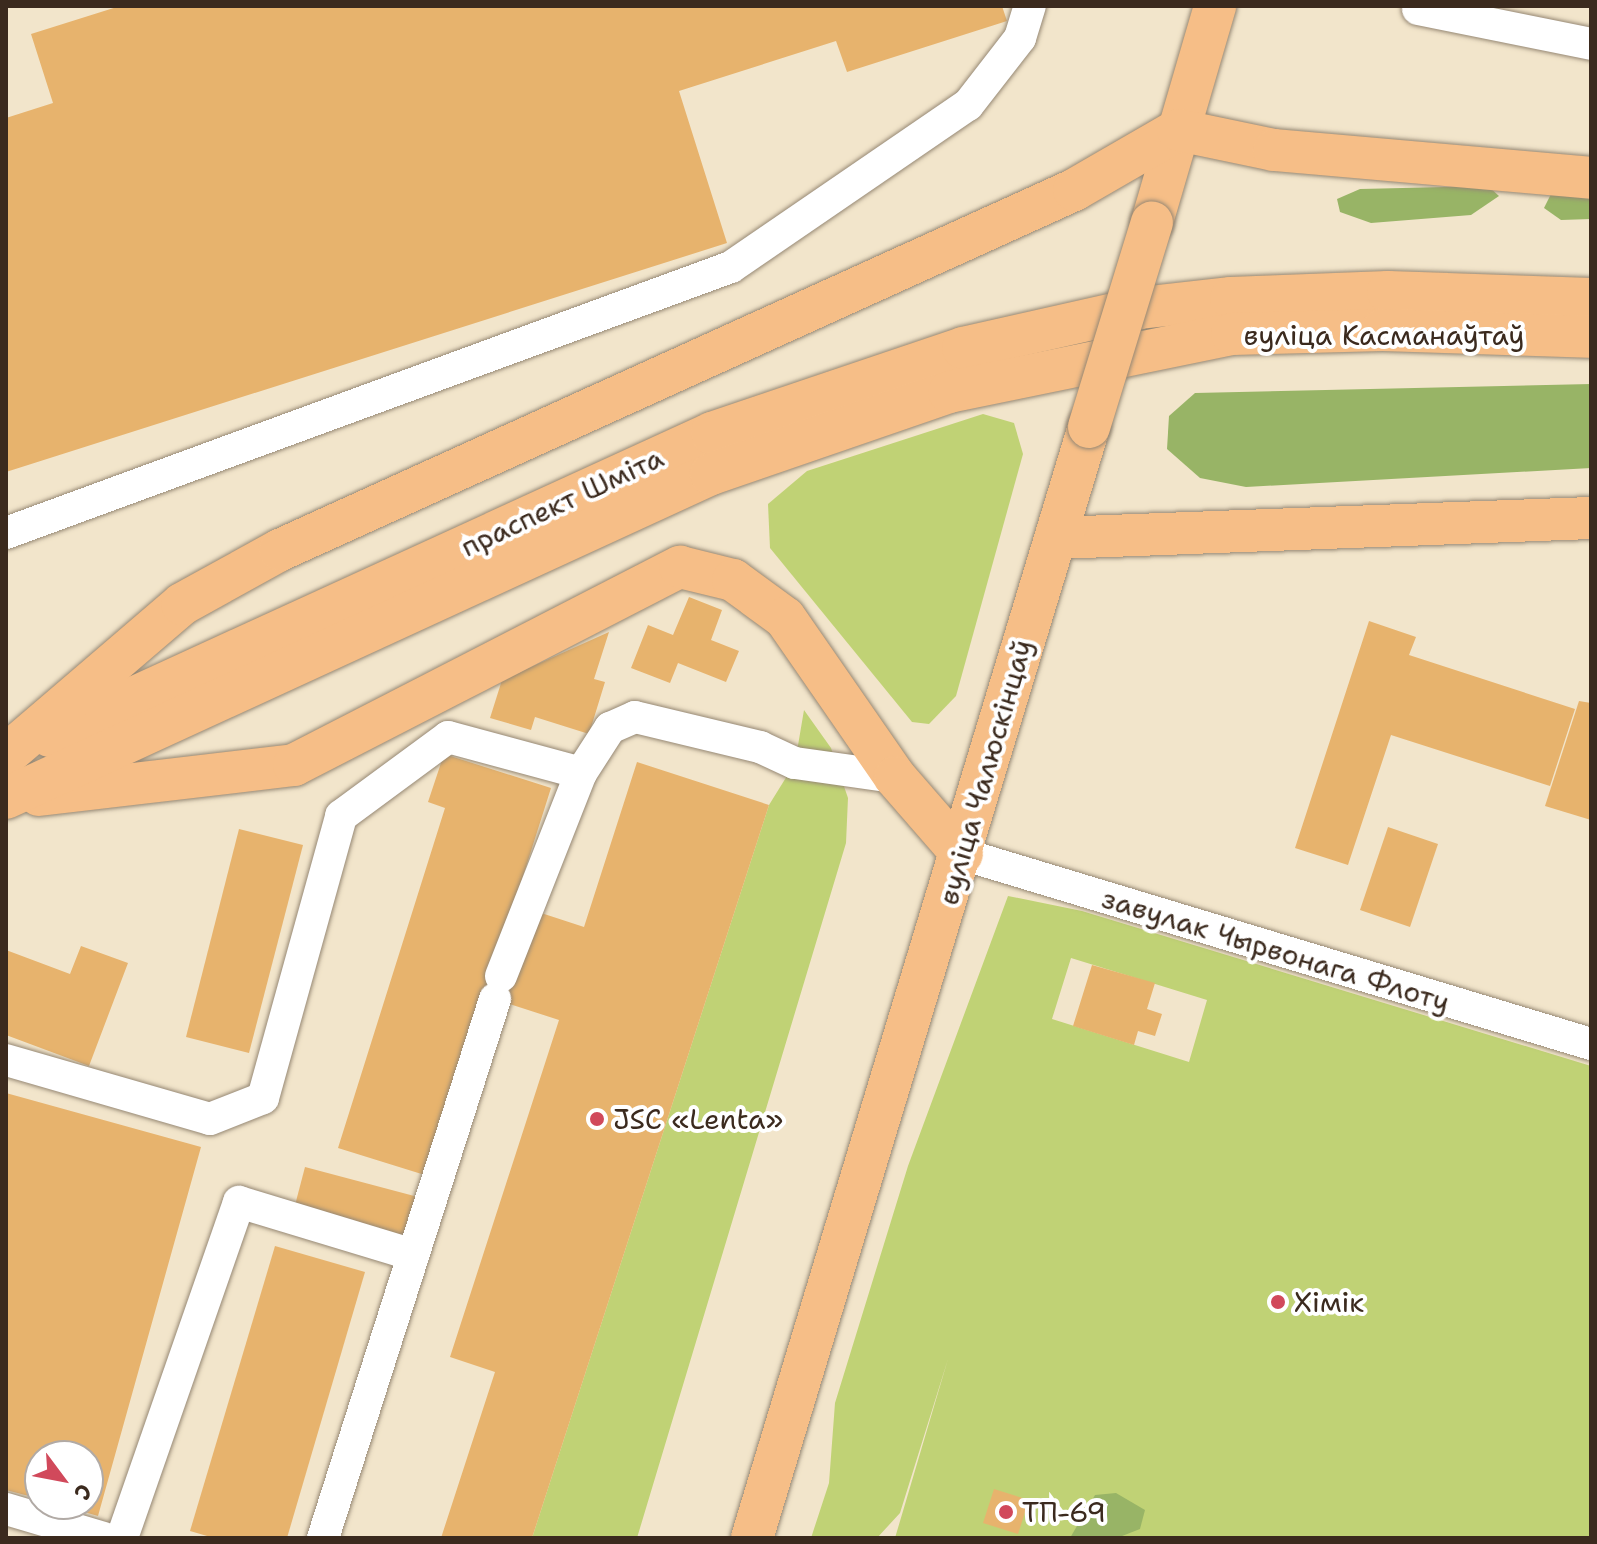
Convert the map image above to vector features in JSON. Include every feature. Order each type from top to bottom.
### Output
[{"type":"main road","name":"вуліца Чалюскінцаў","points":[[752,1538],[962,854],[1215,6]]},
{"type":"main road","points":[[6,756],[182,604],[280,550],[1074,190],[1178,130],[1274,150],[1591,178]]},
{"type":"main road","name":"вуліца Касманаўтаў","points":[[1140,308],[1388,292],[1591,299]]},
{"type":"main road","name":"праспект Шміта","points":[[6,756],[712,433],[963,348],[1140,308]]},
{"type":"main road","name":"вуліца Касманаўтаў","points":[[1130,350],[1232,334],[1352,331],[1591,337]]},
{"type":"main road","name":"праспект Шміта","points":[[6,798],[711,474],[949,392],[1130,350]]},
{"type":"main road","points":[[1056,538],[1591,518]]},
{"type":"main road","points":[[6,798],[294,765],[680,567],[733,580],[785,618],[895,777],[962,854]]},
{"type":"street","points":[[6,533],[731,267],[968,105],[1020,38],[1030,6]]},
{"type":"street","points":[[1418,9],[1591,44]]},
{"type":"street","points":[[323,1538],[498,988],[581,773],[610,728],[635,717],[760,747],[795,763],[895,777]]},
{"type":"street","points":[[6,1060],[210,1119],[263,1098],[341,816],[448,737],[581,773]]},
{"type":"street","name":"завулак Чырвонага Флоту","points":[[962,854],[1591,1044]]},
{"type":"street","points":[[6,1509],[122,1538],[239,1202],[413,1255]]},
{"type":"green space","points":[[1488,186],[1499,196],[1471,215],[1371,223],[1340,212],[1337,199],[1360,189]]},
{"type":"green space","points":[[1551,194],[1591,196],[1591,219],[1561,220],[1544,208]]},
{"type":"green space","points":[[1591,384],[1591,468],[1246,487],[1200,478],[1167,449],[1169,416],[1195,393]]},
{"type":"green space","points":[[983,414],[1014,423],[1023,454],[956,696],[929,724],[912,722],[770,548],[768,504],[807,471]]},
{"type":"green space","points":[[804,710],[831,748],[848,798],[846,843],[637,1538],[532,1538],[769,805],[795,763]]},
{"type":"green space","name":"Хімік","points":[[1008,896],[1082,911],[1591,1066],[1591,1538],[895,1538],[948,1359],[900,1513],[877,1538],[811,1538],[829,1483],[835,1403],[908,1166]],"holes":[[[1071,958],[1207,1000],[1189,1062],[1052,1019]]]},
{"type":"green space","points":[[1116,1493],[1145,1510],[1140,1529],[1117,1538],[1070,1538],[1095,1495]]},
{"type":"building","points":[[120,6],[1002,6],[1007,21],[847,72],[836,41],[679,91],[727,243],[6,472],[6,118],[53,103],[31,34]]},
{"type":"building","points":[[689,597],[722,610],[711,640],[739,651],[726,682],[678,663],[670,683],[631,668],[648,625],[673,635]]},
{"type":"building","points":[[1369,621],[1416,637],[1409,655],[1575,709],[1550,786],[1391,735],[1348,865],[1295,848]]},
{"type":"building","points":[[609,632],[594,679],[605,682],[589,734],[535,717],[531,730],[490,718],[502,680]]},
{"type":"building","points":[[1579,701],[1591,703],[1591,820],[1545,806]]},
{"type":"building","name":"JSC «Lenta»","points":[[444,754],[551,788],[492,974],[532,910],[584,927],[637,762],[769,805],[532,1538],[441,1538],[495,1372],[450,1357],[559,1020],[485,996],[428,1176],[338,1148],[445,808],[428,802]]},
{"type":"building","points":[[1388,827],[1438,844],[1410,927],[1360,910]]},
{"type":"building","points":[[239,829],[303,845],[249,1053],[186,1037]]},
{"type":"building","points":[[81,946],[128,963],[89,1066],[6,1035],[6,950],[70,974]]},
{"type":"building","points":[[1092,965],[1155,983],[1147,1009],[1162,1014],[1155,1036],[1138,1031],[1134,1045],[1073,1026]]},
{"type":"building","points":[[6,1093],[201,1147],[104,1495],[104,1440],[24,1440],[24,1495],[6,1490]]},
{"type":"building","points":[[305,1167],[418,1197],[406,1239],[294,1209]]},
{"type":"building","points":[[275,1246],[365,1272],[287,1538],[214,1538],[190,1531]]},
{"type":"building","name":"ТП-69","points":[[994,1489],[1029,1500],[1018,1534],[983,1523]]},
{"type":"place","name":"JSC «Lenta»","points":[[597,1119]]},
{"type":"place","name":"Хімік","points":[[1278,1302]]},
{"type":"place","name":"ТП-69","points":[[1006,1512]]}]
